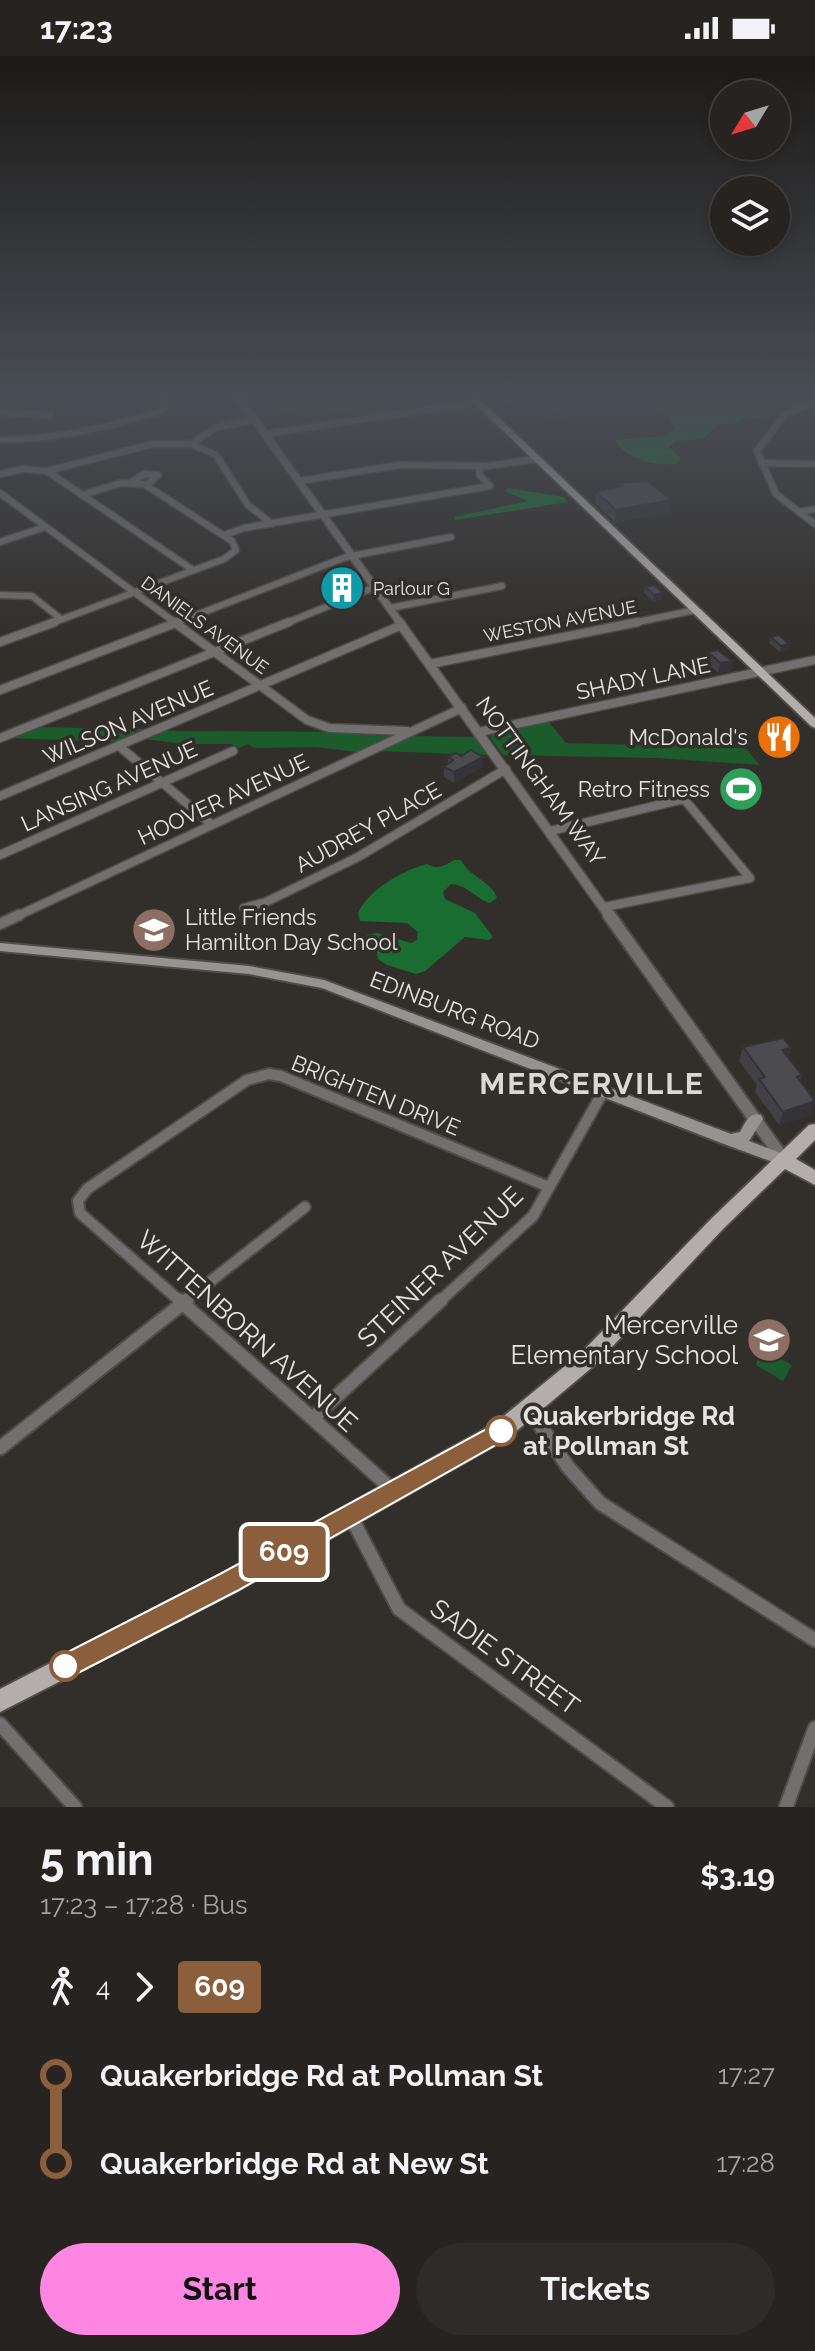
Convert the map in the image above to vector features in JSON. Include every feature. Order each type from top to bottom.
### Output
[{"type":"main road","points":[[560,481],[815,724]]},
{"type":"main road","name":"EDINBURG ROAD","points":[[0,947],[249,970],[299,978],[346,991],[784,1160]]},
{"type":"main road","points":[[729,1140],[744,1137],[756,1119]]},
{"type":"main road","points":[[0,1701],[229,1583],[455,1459],[530,1410],[588,1359],[718,1223],[815,1130]]},
{"type":"main road","name":"NOTTINGHAM WAY","points":[[784,1160],[815,1178]]},
{"type":"street","points":[[61,481],[193,570]]},
{"type":"street","points":[[147,485],[154,481]]},
{"type":"street","points":[[232,481],[248,505],[272,524]]},
{"type":"street","name":"NOTTINGHAM WAY","points":[[299,481],[784,1160]]},
{"type":"street","points":[[224,535],[490,486],[485,481]]},
{"type":"street","points":[[770,481],[776,494],[815,524]]},
{"type":"street","points":[[0,642],[232,555],[235,544],[147,485],[131,482],[82,495]]},
{"type":"street","name":"DANIELS AVENUE","points":[[0,493],[307,720],[321,727],[410,731]]},
{"type":"street","points":[[799,512],[815,509]]},
{"type":"street","points":[[0,542],[45,527]]},
{"type":"street","points":[[0,690],[352,555],[451,537]]},
{"type":"street","points":[[390,608],[502,586]]},
{"type":"street","points":[[0,738],[375,587]]},
{"type":"street","points":[[0,595],[13,593],[32,596],[61,619]]},
{"type":"street","name":"WESTON AVENUE","points":[[430,664],[695,610]]},
{"type":"street","name":"WILSON AVENUE","points":[[0,796],[402,625]]},
{"type":"street","name":"SHADY LANE","points":[[479,732],[815,660]]},
{"type":"street","name":"HOOVER AVENUE","points":[[0,924],[462,708]]},
{"type":"street","points":[[119,746],[211,824]]},
{"type":"street","name":"LANSING AVENUE","points":[[0,855],[233,751]]},
{"type":"street","name":"AUDREY PLACE","points":[[244,908],[266,902],[358,857],[506,769]]},
{"type":"street","points":[[550,831],[684,799],[750,878],[604,907]]},
{"type":"street","name":"BRIGHTEN DRIVE","points":[[78,1201],[87,1189],[247,1080],[269,1074],[281,1076],[549,1187]]},
{"type":"street","name":"STEINER AVENUE","points":[[313,1418],[533,1216],[603,1092]]},
{"type":"street","name":"WITTENBORN AVENUE","points":[[78,1201],[80,1213],[394,1491]]},
{"type":"street","points":[[0,1448],[305,1207]]},
{"type":"street","points":[[530,1410],[568,1467],[600,1503],[815,1640]]},
{"type":"street","name":"SADIE STREET","points":[[350,1515],[399,1609],[667,1807]]},
{"type":"street","points":[[0,1724],[75,1807]]},
{"type":"street","points":[[786,1807],[815,1728]]},
{"type":"green space","points":[[508,488],[564,497],[568,502],[455,520],[454,517],[528,501],[504,491]]},
{"type":"green space","points":[[548,721],[566,743],[745,748],[760,765],[657,758],[503,755],[490,737],[494,733]]},
{"type":"green space","points":[[35,727],[151,729],[122,742],[9,738]]},
{"type":"green space","points":[[163,731],[328,732],[390,736],[358,752],[314,747],[254,748],[248,744],[238,748],[232,744],[184,744],[145,739]]},
{"type":"green space","points":[[409,736],[475,737],[488,755],[377,751]]},
{"type":"green space","points":[[461,860],[469,871],[490,887],[497,898],[490,903],[461,886],[451,884],[443,892],[445,899],[475,913],[493,937],[489,940],[465,937],[425,971],[416,974],[378,959],[376,947],[367,941],[367,935],[377,933],[411,943],[417,940],[418,932],[407,923],[360,921],[358,913],[363,905],[387,882],[408,871],[427,864],[440,866]]},
{"type":"green space","points":[[762,1348],[792,1365],[783,1381],[756,1365]]},
{"type":"building","points":[[647,481],[672,500],[616,510],[596,492],[623,486],[619,483]]},
{"type":"building","points":[[654,585],[663,593],[654,595],[645,587]]},
{"type":"building","points":[[779,635],[789,644],[781,646],[771,637]]},
{"type":"building","points":[[718,650],[732,661],[720,663],[708,652]]},
{"type":"building","points":[[791,720],[798,728],[772,734],[764,726]]},
{"type":"building","points":[[471,750],[483,757],[454,772],[444,767],[453,760],[448,757],[456,753],[461,756]]},
{"type":"building","points":[[783,1038],[791,1048],[782,1050],[802,1075],[797,1077],[815,1101],[783,1112],[759,1079],[765,1077],[743,1047]]},
{"type":"bus line","name":"609","points":[[65,1666],[229,1583],[501,1431]]},
{"type":"place","name":"Parlour G","points":[[342,588]]},
{"type":"place","name":"McDonald's","points":[[779,737]]},
{"type":"place","name":"Retro Fitness","points":[[741,789]]},
{"type":"place","name":"Little Friends Hamilton Day School","points":[[154,930]]},
{"type":"place","name":"Mercerville Elementary School","points":[[769,1340]]},
{"type":"place","name":"Quakerbridge Rd at Pollman St","points":[[501,1431]]},
{"type":"district","name":"MERCERVILLE","points":[[592,1083]]}]
